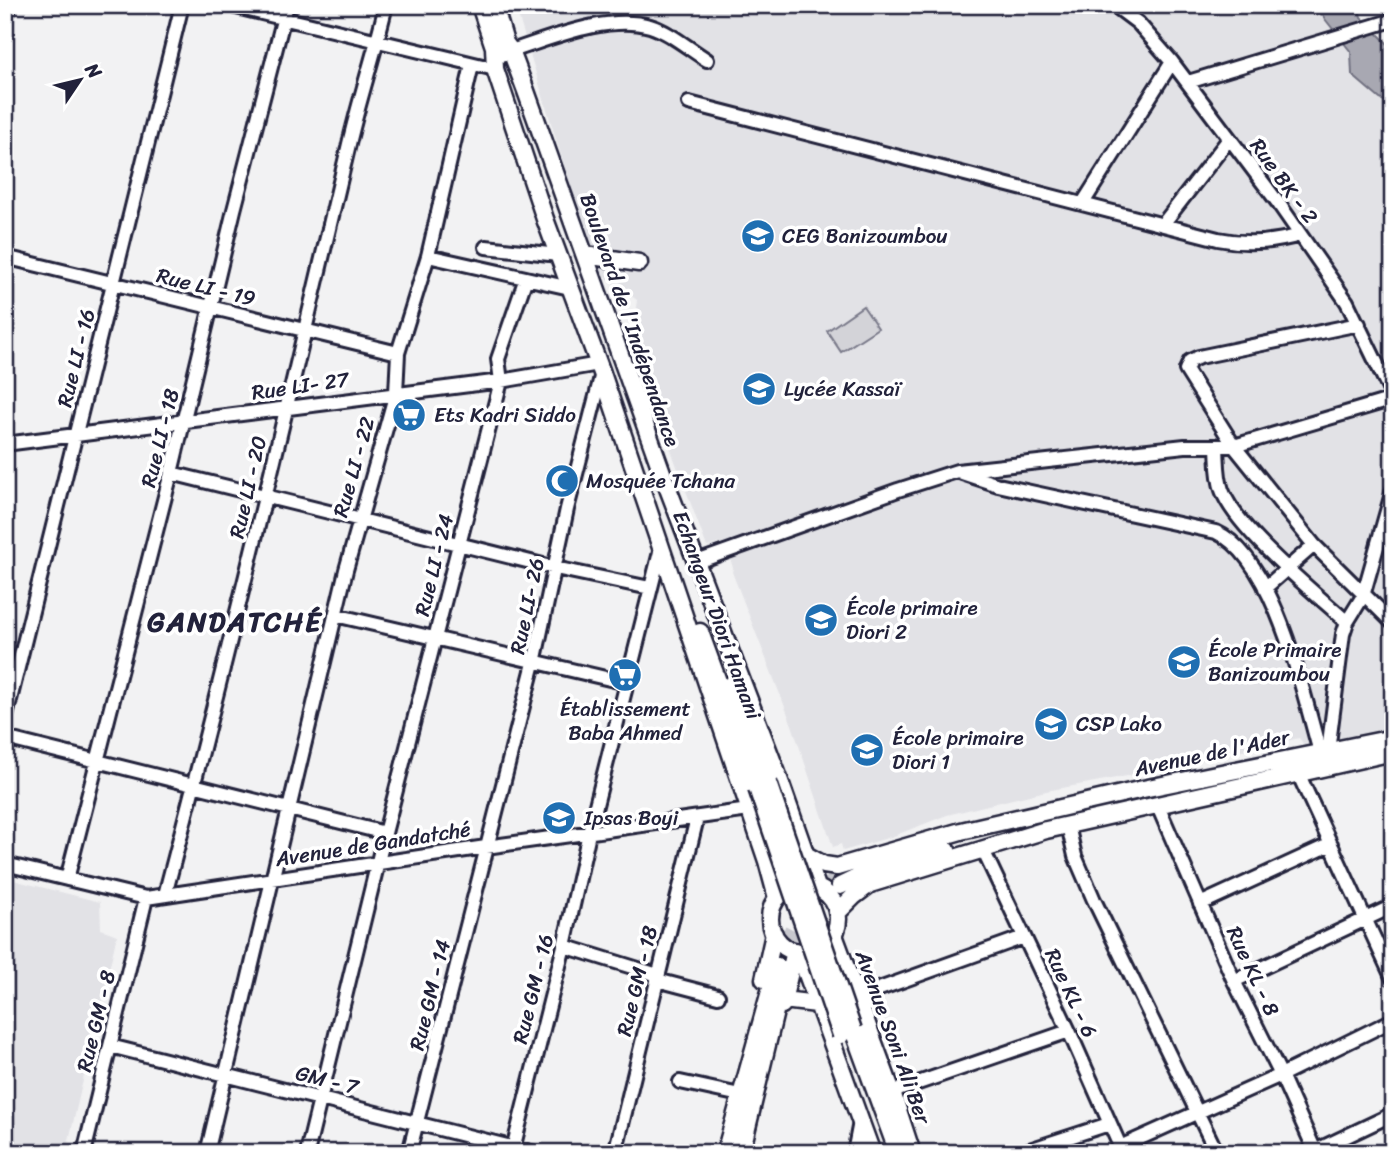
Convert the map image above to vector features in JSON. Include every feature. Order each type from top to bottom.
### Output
[{"type":"main road","name":"Boulevard de l'Indépendance","points":[[480,5],[503,47],[585,255],[664,478],[817,887]]},
{"type":"main road","name":"Boulevard de l'Indépendance","points":[[494,5],[514,89]]},
{"type":"main road","name":"Boulevard de l'Indépendance","points":[[503,47],[495,69],[558,255],[600,368],[777,898]]},
{"type":"main road","name":"Echangeur Diori Hamani","points":[[514,89],[763,786],[847,1032]]},
{"type":"main road","points":[[585,255],[639,263]]},
{"type":"main road","name":"Echangeur Diori Hamani","points":[[625,404],[661,522],[763,786]]},
{"type":"main road","points":[[625,404],[664,478]]},
{"type":"main road","points":[[661,522],[677,597]]},
{"type":"main road","name":"Avenue de l'Ader","points":[[838,878],[869,865],[1006,827],[1041,813],[1393,738]]},
{"type":"main road","name":"Avenue de l'Ader","points":[[837,914],[870,884],[1046,830],[1393,752]]},
{"type":"main road","name":"Avenue de l'Ader","points":[[817,887],[826,874],[838,878],[870,872],[1021,829],[1046,830]]},
{"type":"main road","points":[[806,855],[824,865],[838,878]]},
{"type":"main road","points":[[741,1153],[774,934],[770,916],[777,898],[785,890],[795,886],[817,887],[827,893],[834,902],[837,914],[834,935],[824,946],[816,950],[797,952],[780,943],[774,934]]},
{"type":"main road","name":"Avenue Soni Ali Ber","points":[[834,935],[912,1153]]},
{"type":"main road","points":[[725,1153],[740,1095],[753,1076],[783,1000],[797,952]]},
{"type":"main road","points":[[797,952],[872,1153]]},
{"type":"main road","points":[[753,1076],[781,969]]},
{"type":"main road","points":[[783,1000],[817,1004]]},
{"type":"main road","points":[[847,1032],[882,1153]]},
{"type":"main road","name":"Avenue Soni Ali Ber","points":[[847,1032],[898,1153]]},
{"type":"street","name":"Rue LI - 16","points":[[5,720],[182,5]]},
{"type":"street","points":[[228,5],[286,12],[377,41],[495,69]]},
{"type":"street","name":"Rue LI - 20","points":[[165,895],[266,496],[350,140],[386,5]]},
{"type":"street","name":"Rue BK - 2","points":[[1118,6],[1138,23],[1188,82],[1300,235],[1359,324],[1393,398]]},
{"type":"street","name":"Rue LI - 18","points":[[68,879],[286,12]]},
{"type":"street","points":[[1188,82],[1393,20]]},
{"type":"street","points":[[503,47],[601,24],[625,23],[649,25],[659,29],[707,60]]},
{"type":"street","points":[[1083,204],[1172,62]]},
{"type":"street","name":"Rue LI - 22","points":[[207,1153],[335,615],[359,519],[396,393],[398,353],[428,256],[472,65]]},
{"type":"street","points":[[689,103],[1218,239],[1249,244],[1273,242],[1300,235]]},
{"type":"street","points":[[1163,224],[1229,139]]},
{"type":"street","points":[[485,247],[558,255]]},
{"type":"street","points":[[428,256],[570,288]]},
{"type":"street","name":"Rue LI - 19","points":[[5,257],[398,353]]},
{"type":"street","name":"Rue LI - 24","points":[[307,1153],[384,833],[501,381],[498,359],[526,278]]},
{"type":"street","points":[[1359,324],[1199,357],[1190,361],[1186,370],[1234,446],[1314,545],[1393,623]]},
{"type":"street","name":"Rue LI- 27","points":[[5,444],[600,368]]},
{"type":"street","name":"Rue LI- 26","points":[[486,847],[534,663],[600,368]]},
{"type":"street","points":[[697,562],[957,471],[1175,447],[1234,446],[1393,398]]},
{"type":"street","points":[[1217,447],[1222,491],[1232,510],[1288,568],[1347,622]]},
{"type":"street","points":[[957,471],[998,485],[1216,532],[1236,545],[1265,588],[1281,619],[1324,751]]},
{"type":"street","points":[[171,473],[650,589]]},
{"type":"street","points":[[1324,751],[1347,622],[1363,596],[1393,490]]},
{"type":"street","points":[[1265,588],[1314,545]]},
{"type":"street","name":"Rue GM - 16","points":[[513,1150],[661,548]]},
{"type":"street","points":[[335,615],[627,683]]},
{"type":"street","points":[[5,738],[384,833]]},
{"type":"street","points":[[1297,773],[1393,979]]},
{"type":"street","name":"Rue KL - 8","points":[[1157,804],[1234,981],[1281,1075],[1315,1152]]},
{"type":"street","name":"Avenue de Gandatché","points":[[5,864],[146,898],[749,810]]},
{"type":"street","name":"Rue GM - 18","points":[[615,1153],[697,818]]},
{"type":"street","points":[[1068,825],[1075,856],[1094,900],[1217,1153]]},
{"type":"street","points":[[1200,904],[1332,844]]},
{"type":"street","name":"Rue GM - 14","points":[[409,1153],[486,847]]},
{"type":"street","name":"Rue KL - 6","points":[[983,850],[1069,1031],[1121,1150]]},
{"type":"street","name":"Rue GM - 8","points":[[84,1153],[146,898]]},
{"type":"street","points":[[1234,981],[1393,906]]},
{"type":"street","points":[[858,997],[1024,937]]},
{"type":"street","points":[[564,946],[718,996]]},
{"type":"street","points":[[1121,1150],[1197,1111],[1281,1075],[1393,1020]]},
{"type":"street","points":[[892,1093],[1069,1031]]},
{"type":"street","name":"GM - 7","points":[[110,1046],[320,1098],[513,1150],[535,1153]]},
{"type":"street","points":[[680,1082],[740,1095]]},
{"type":"street","points":[[1315,1152],[1393,1114]]},
{"type":"street","points":[[853,1153],[861,1119]]},
{"type":"street","points":[[1020,1153],[1109,1124]]},
{"type":"shaded area","points":[[515,5],[1068,5],[1116,10],[1137,5],[1316,5],[1352,52],[1380,99],[1393,105],[1393,731],[1307,749],[1299,738],[1159,770],[1046,791],[947,815],[891,837],[843,851],[841,844],[833,847],[792,725],[732,572],[725,542],[707,547],[631,343],[637,300],[596,270]]},
{"type":"shaded area","points":[[1316,5],[1358,5],[1361,17],[1393,49],[1393,105],[1380,99],[1352,75],[1351,52]]},
{"type":"shaded area","points":[[863,306],[878,328],[841,352],[827,331]]},
{"type":"shaded area","points":[[5,878],[100,902],[101,929],[117,935],[66,1153],[5,1153]]},
{"type":"tunnel","points":[[777,966],[799,918],[814,899],[836,880]]},
{"type":"place","name":"CEG Banizoumbou","points":[[758,236]]},
{"type":"place","name":"Lycée Kassaï","points":[[759,389]]},
{"type":"place","name":"Ets Kadri Siddo","points":[[409,415]]},
{"type":"place","name":"Mosquée Tchana","points":[[562,481]]},
{"type":"place","name":"École primaire Diori 2","points":[[821,620]]},
{"type":"place","name":"École Primaire Banizoumbou","points":[[1184,662]]},
{"type":"place","name":"Établissement Baba Ahmed","points":[[625,675]]},
{"type":"place","name":"CSP Lako","points":[[1051,724]]},
{"type":"place","name":"École primaire Diori 1","points":[[867,750]]},
{"type":"place","name":"Ipsas Boyi","points":[[559,818]]},
{"type":"district","name":"GANDATCHÉ","points":[[235,621]]}]
